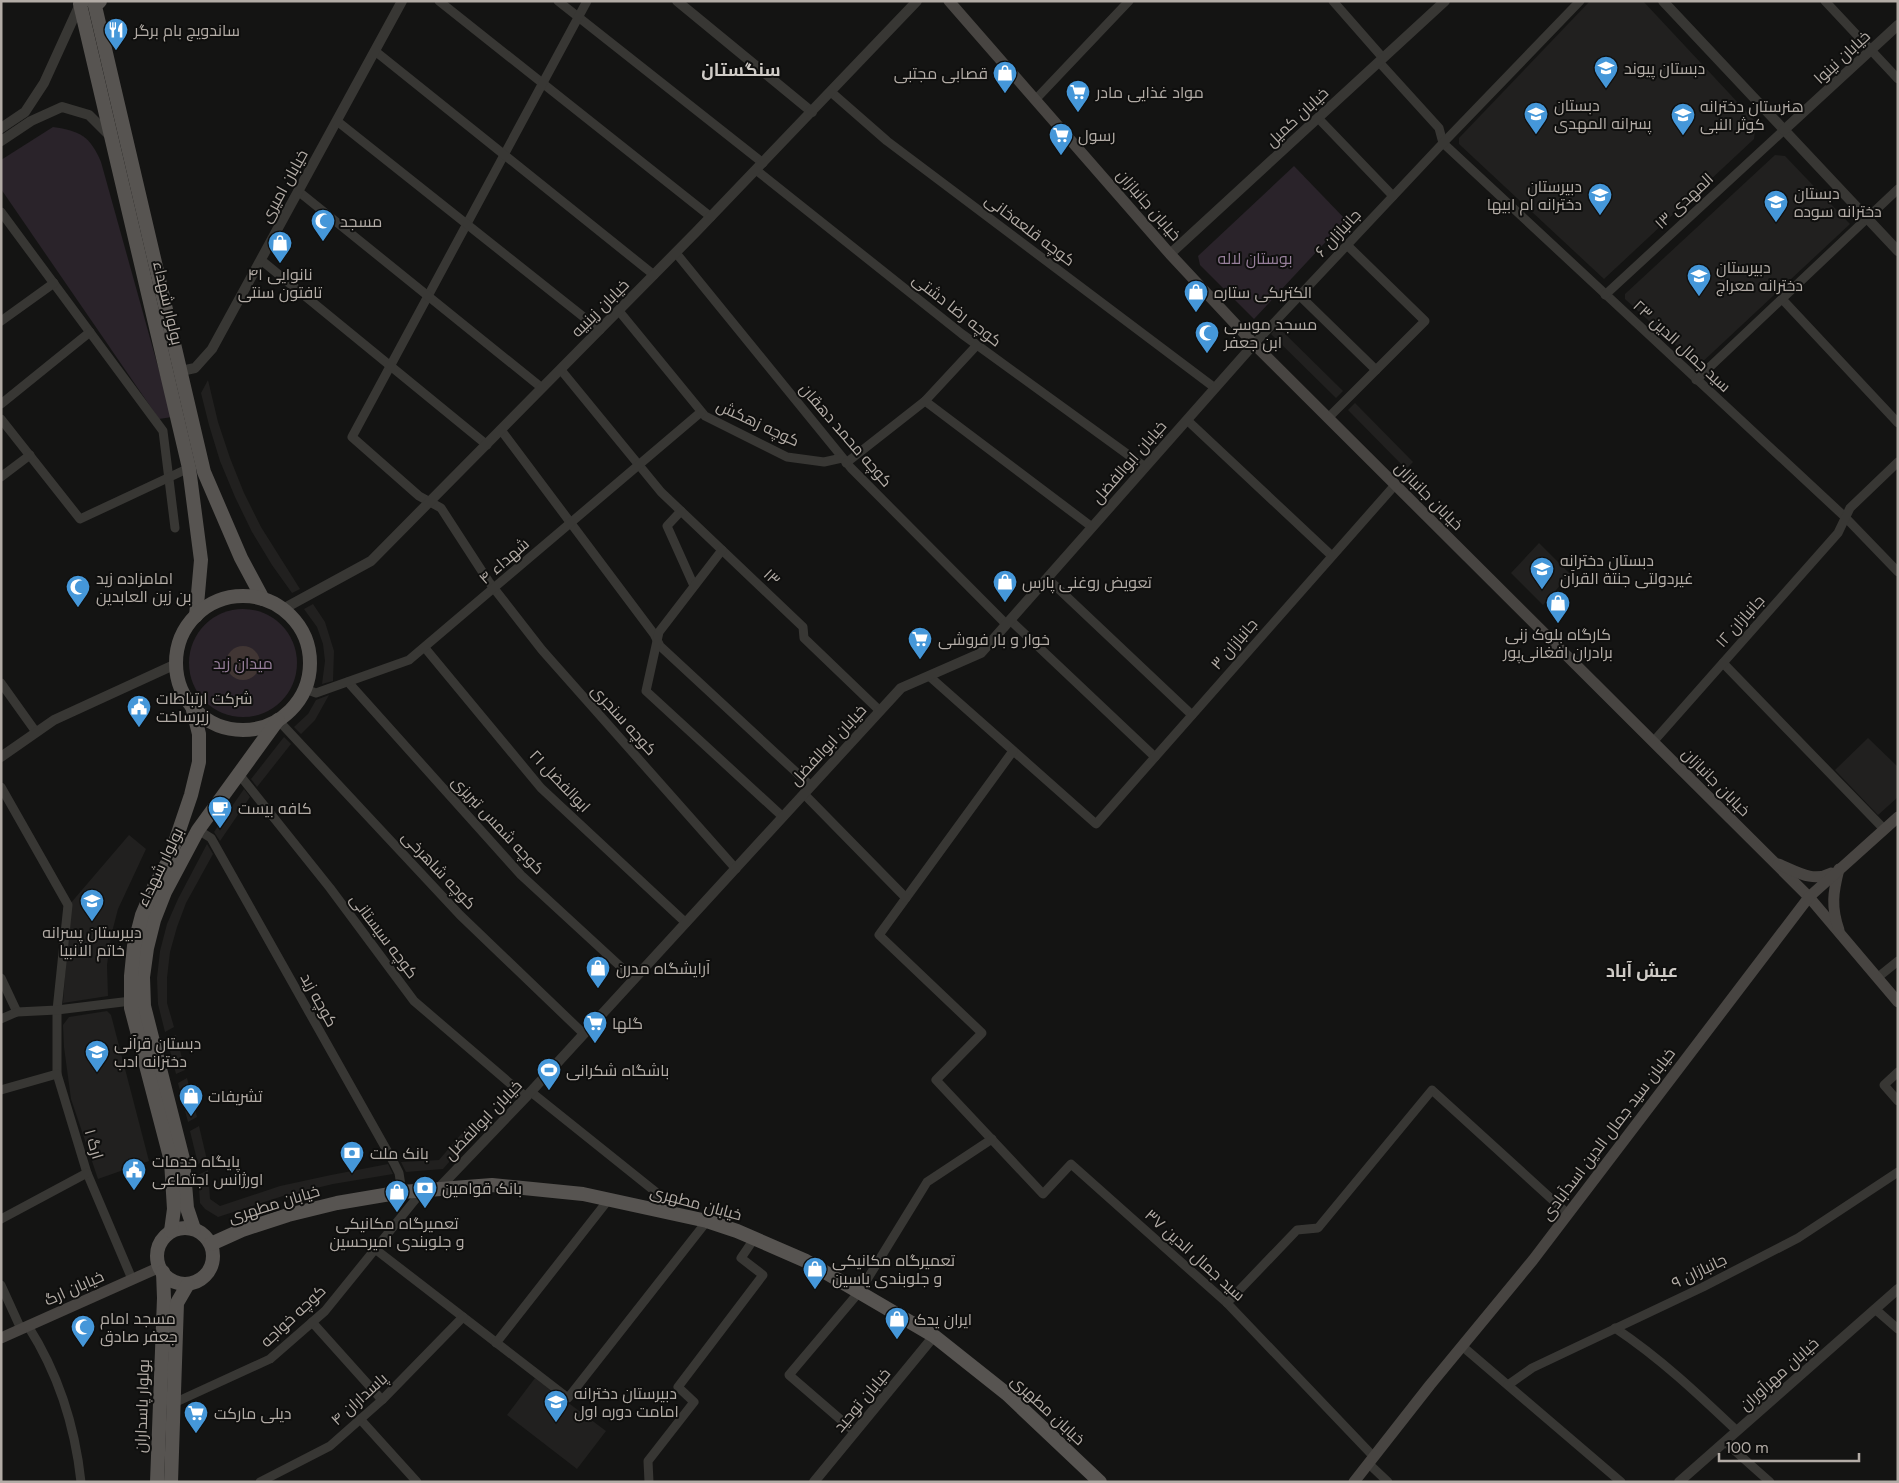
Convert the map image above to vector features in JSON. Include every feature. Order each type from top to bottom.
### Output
[{"type":"main road","name":"بولوار شهداء","points":[[100,1],[95,6],[189,468],[201,560],[196,616]]},
{"type":"main road","name":"خیابان جانبازان","points":[[949,1],[1170,254],[1254,344],[1772,860],[1808,898],[1898,1002]]},
{"type":"main road","name":"بولوار شهداء","points":[[81,2],[111,137],[181,371],[204,472],[241,558],[263,599]]},
{"type":"main road","points":[[247,596],[263,599],[283,609],[298,625],[307,645],[310,666],[304,689],[292,708],[278,720],[256,728],[232,729],[210,721],[192,706],[181,686],[176,664],[178,648],[183,634],[196,616],[208,606],[231,597],[247,596]]},
{"type":"main road","name":"بولوار شهداء","points":[[171,1231],[174,1209],[171,1161],[131,1008],[131,976],[134,950],[142,916],[154,887],[169,860],[191,795],[199,762],[199,734],[192,706]]},
{"type":"main road","name":"بولوار شهداء","points":[[194,1229],[187,1208],[183,1159],[144,1006],[143,977],[147,948],[154,920],[165,892],[198,830],[238,772],[278,720]]},
{"type":"main road","name":"خیابان سید جمال الدین اسدآبادی","points":[[1354,1482],[1533,1260],[1808,898],[1898,817]]},
{"type":"main road","points":[[1772,860],[1810,878],[1827,875],[1839,869]]},
{"type":"main road","points":[[1839,869],[1833,893],[1835,917],[1840,935]]},
{"type":"main road","name":"خیابان مطهری","points":[[211,1244],[242,1230],[288,1215],[337,1203],[402,1192],[492,1185],[583,1194],[707,1221],[806,1261],[934,1336],[1007,1394],[1100,1482]]},
{"type":"main road","points":[[182,1227],[194,1229],[204,1234],[211,1244],[213,1262],[208,1272],[200,1280],[188,1284],[171,1280],[161,1270],[157,1256],[160,1244],[171,1231],[182,1227]]},
{"type":"main road","name":"خیابان ارگ","points":[[1,1338],[132,1279],[161,1270]]},
{"type":"main road","name":"بولوار پاسداران","points":[[157,1482],[164,1298],[161,1270]]},
{"type":"main road","name":"بولوار پاسداران","points":[[171,1482],[177,1303],[188,1284]]},
{"type":"street","name":"خیابان امیری","points":[[181,371],[195,368],[212,349],[402,1]]},
{"type":"street","points":[[439,1],[711,217]]},
{"type":"street","name":"کوچه رضا دشتی","points":[[558,1],[977,345],[1145,467]]},
{"type":"street","points":[[390,366],[587,1]]},
{"type":"street","points":[[677,1],[812,112]]},
{"type":"street","name":"خیابان زینبیه","points":[[283,609],[371,562],[676,253],[917,1]]},
{"type":"street","points":[[1035,100],[1129,1]]},
{"type":"street","points":[[1333,1],[1439,128],[1443,143]]},
{"type":"street","name":"خیابان کمیل","points":[[1170,254],[1445,1]]},
{"type":"street","name":"جانبازان ۶","points":[[1254,344],[1580,1]]},
{"type":"street","points":[[1663,1],[1898,251]]},
{"type":"street","points":[[1825,1],[1898,78]]},
{"type":"street","points":[[1,128],[25,112],[44,83],[81,2]]},
{"type":"street","name":"خیابان نینوا","points":[[1784,130],[1898,25]]},
{"type":"street","points":[[375,51],[654,275]]},
{"type":"street","name":"کوچه قلعه‌خانی","points":[[831,92],[887,141],[1215,388]]},
{"type":"street","points":[[1,141],[31,121],[62,107],[89,116],[111,137]]},
{"type":"street","points":[[25,112],[31,121]]},
{"type":"street","points":[[1318,118],[1394,196]]},
{"type":"street","points":[[337,121],[600,330]]},
{"type":"street","name":"المهدی ۱۳","points":[[1605,295],[1784,130]]},
{"type":"street","name":"سید جمال الدین ۲۳","points":[[1443,143],[1846,518],[1898,572]]},
{"type":"street","points":[[1696,380],[1898,188]]},
{"type":"street","points":[[298,191],[542,388]]},
{"type":"street","points":[[1,212],[163,431],[175,528]]},
{"type":"street","points":[[1328,418],[1425,321],[1348,245]]},
{"type":"street","name":"کوچه محمد دهقان","points":[[676,253],[844,460],[1008,622],[1155,756]]},
{"type":"street","points":[[261,260],[487,444]]},
{"type":"street","points":[[1,321],[54,283]]},
{"type":"street","points":[[1300,296],[1376,370]]},
{"type":"street","points":[[1782,299],[1898,423]]},
{"type":"street","name":"کوچه زهکش","points":[[618,311],[701,412],[787,457],[824,462],[844,460]]},
{"type":"street","points":[[1,404],[90,332]]},
{"type":"street","name":"خیابان ابوالفضل","points":[[438,1189],[529,1094],[901,688],[981,653],[1254,344]]},
{"type":"street","points":[[844,460],[925,401],[977,345]]},
{"type":"street","name":"کوچه سنجری","points":[[390,366],[352,437],[419,496],[441,508],[489,582],[542,650],[736,869]]},
{"type":"street","name":"۱۳","points":[[561,370],[661,492],[803,627],[804,638],[880,711]]},
{"type":"street","points":[[925,401],[1092,527]]},
{"type":"street","name":"شهداء ۴","points":[[304,689],[316,693],[409,660],[701,412]]},
{"type":"street","points":[[1,419],[80,520],[189,468]]},
{"type":"street","points":[[1187,420],[1332,556]]},
{"type":"street","points":[[163,431],[179,424]]},
{"type":"street","points":[[501,430],[660,646],[808,790],[906,898]]},
{"type":"street","points":[[1,477],[30,455]]},
{"type":"street","name":"جانبازان ۱۲","points":[[1653,742],[1838,533],[1850,508],[1898,462]]},
{"type":"street","name":"جانبازان ۳","points":[[1013,751],[1096,824],[1395,485]]},
{"type":"street","points":[[681,510],[667,526],[694,586]]},
{"type":"street","points":[[722,550],[659,632],[646,691],[783,818]]},
{"type":"street","points":[[1047,578],[1192,715]]},
{"type":"street","name":"ابوالفضل ۲۱","points":[[425,648],[541,788],[686,923]]},
{"type":"street","points":[[1723,663],[1884,829]]},
{"type":"street","points":[[1,757],[54,720],[176,664]]},
{"type":"street","points":[[855,1432],[789,1375],[860,1292],[927,1182],[992,1139],[936,1080],[982,1033],[879,935],[1013,751],[929,676]]},
{"type":"street","name":"کوچه شمس تبریزی","points":[[348,682],[521,875],[634,979]]},
{"type":"street","points":[[1,683],[36,732]]},
{"type":"street","name":"کوچه شاهرخی","points":[[278,720],[460,915],[584,1034]]},
{"type":"street","name":"کوچه سیستانی","points":[[238,772],[330,888],[414,1001],[529,1094],[657,1193],[654,1209]]},
{"type":"street","name":"ارگ ۱","points":[[1,787],[68,904],[57,1010],[57,1074],[86,1173],[132,1279]]},
{"type":"street","name":"کوچه زید","points":[[198,830],[211,838],[399,1173],[402,1192]]},
{"type":"street","points":[[1877,978],[1898,961]]},
{"type":"street","points":[[1,978],[17,1012]]},
{"type":"street","points":[[1,1019],[17,1012],[57,1010],[131,1001]]},
{"type":"street","points":[[1898,1072],[1884,1084],[1898,1101]]},
{"type":"street","points":[[1,1090],[57,1074]]},
{"type":"street","points":[[1227,1303],[1297,1230],[1318,1228],[1432,1090],[1568,1214]]},
{"type":"street","name":"سید جمال الدین ۳۷","points":[[992,1139],[1043,1194],[1071,1164],[1227,1303],[1372,1460],[1388,1482]]},
{"type":"street","name":"جانبازان ۹","points":[[1508,1385],[1532,1368],[1703,1287],[1798,1238],[1898,1172]]},
{"type":"street","points":[[1,1219],[86,1173]]},
{"type":"street","name":"کوچه خواجه","points":[[174,1404],[270,1358],[325,1311],[423,1190]]},
{"type":"street","points":[[496,1342],[609,1200]]},
{"type":"street","points":[[375,1250],[568,1398],[707,1221]]},
{"type":"street","points":[[649,1482],[648,1460],[694,1402],[678,1387],[764,1275],[741,1258],[754,1239]]},
{"type":"street","points":[[1,1285],[24,1328],[47,1359],[64,1399],[75,1441],[81,1482]]},
{"type":"street","name":"خیابان مهرآوران","points":[[1679,1482],[1898,1289]]},
{"type":"street","points":[[1875,1309],[1898,1329]]},
{"type":"street","name":"پاسداران ۴","points":[[260,1482],[330,1446],[382,1400],[463,1318]]},
{"type":"street","points":[[312,1322],[382,1400]]},
{"type":"street","points":[[1615,1328],[1643,1347],[1676,1374],[1738,1431]]},
{"type":"street","name":"خیابان توحید","points":[[814,1482],[934,1336]]},
{"type":"street","points":[[1462,1346],[1621,1482]]},
{"type":"street","points":[[360,1419],[417,1482]]},
{"type":"street","points":[[1725,1442],[1770,1482]]},
{"type":"shaded area","points":[[1590,1],[1643,1],[1756,122],[1754,139],[1604,279],[1459,144],[1459,138]]},
{"type":"shaded area","points":[[1775,155],[1785,156],[1850,224],[1698,366],[1625,299],[1625,294]]},
{"type":"shaded area","points":[[1278,327],[1343,391],[1336,398],[1271,334]]},
{"type":"shaded area","points":[[208,380],[218,422],[244,493],[261,527],[300,589],[292,593],[252,532],[220,461],[201,393]]},
{"type":"shaded area","points":[[1355,403],[1413,462],[1406,469],[1348,410]]},
{"type":"shaded area","name":"دبستان دخترانه غیردولتی جنتة القرآن","points":[[1539,543],[1570,574],[1543,605],[1511,573]]},
{"type":"shaded area","points":[[313,604],[325,622],[334,651],[333,681],[322,684],[325,661],[323,644],[317,627],[304,609]]},
{"type":"shaded area","points":[[243,646],[250,647],[255,651],[259,656],[259,670],[255,675],[250,679],[243,680],[236,679],[231,675],[227,670],[226,663],[227,656],[231,651],[236,647]]},
{"type":"shaded area","points":[[329,695],[315,720],[301,734],[294,727],[308,714],[316,700]]},
{"type":"shaded area","points":[[284,737],[291,744],[257,787],[251,779]]},
{"type":"shaded area","points":[[1868,738],[1898,767],[1898,797],[1878,815],[1835,770]]},
{"type":"shaded area","points":[[244,789],[250,797],[220,841],[214,832]]},
{"type":"shaded area","name":"دبیرستان پسرانه خاتم الانبیا","points":[[129,835],[146,849],[118,909],[111,936],[107,965],[108,996],[63,1003],[70,904]]},
{"type":"shaded area","points":[[207,844],[213,854],[186,903],[170,952],[167,1003],[174,1027],[165,1032],[158,1004],[157,978],[160,951],[167,924]]},
{"type":"shaded area","name":"دبستان قرآنی دخترانه ادب","points":[[107,1011],[111,1015],[149,1161],[98,1179],[71,1099],[63,1025],[69,1017]]},
{"type":"shaded area","points":[[176,1035],[185,1070],[176,1074],[167,1039]]},
{"type":"shaded area","points":[[187,1078],[197,1117],[188,1122],[178,1083]]},
{"type":"shaded area","points":[[469,1125],[474,1133],[443,1169],[406,1172],[401,1162],[439,1160]]},
{"type":"shaded area","points":[[199,1126],[207,1160],[198,1164],[190,1131]]},
{"type":"shaded area","points":[[388,1164],[393,1174],[333,1184],[283,1196],[218,1217],[205,1209],[200,1203],[198,1175],[208,1170],[210,1199],[220,1206],[280,1186]]},
{"type":"shaded area","name":"دبیرستان دخترانه امامت دوره اول","points":[[535,1378],[606,1431],[577,1469],[507,1415]]},
{"type":"green space","points":[[53,127],[70,130],[83,136],[93,146],[101,162],[172,417],[159,419],[1,189],[1,160]]},
{"type":"green space","name":"بوستان لاله","points":[[1294,166],[1346,220],[1254,319],[1200,265],[1198,256]]},
{"type":"green space","name":"میدان زید","points":[[243,609],[264,613],[281,625],[293,642],[297,663],[293,684],[281,701],[264,713],[243,717],[222,713],[205,701],[193,684],[189,663],[193,642],[205,625],[222,613]]},
{"type":"place","name":"ساندویچ بام برگر","points":[[116,51]]},
{"type":"place","name":"دبستان پیوند","points":[[1606,89]]},
{"type":"place","name":"قصابی مجتبی","points":[[1005,94]]},
{"type":"place","name":"مواد غذایی مادر","points":[[1078,113]]},
{"type":"place","name":"دبستان پسرانه المهدی","points":[[1536,135]]},
{"type":"place","name":"هنرستان دخترانه کوثر النبی","points":[[1683,136]]},
{"type":"place","name":"رسول","points":[[1061,156]]},
{"type":"place","name":"دبیرستان دخترانه ام ابیها","points":[[1600,216]]},
{"type":"place","name":"دبستان دخترانه سوده","points":[[1776,223]]},
{"type":"place","name":"مسجد","points":[[323,242]]},
{"type":"place","name":"نانوایی ۴۱ تافتون سنتی","points":[[280,264]]},
{"type":"place","name":"دبیرستان دخترانه معراج","points":[[1699,297]]},
{"type":"place","name":"الکتریکی ستاره","points":[[1196,313]]},
{"type":"place","name":"مسجد موسی ابن جعفر","points":[[1207,354]]},
{"type":"place","name":"دبستان دخترانه غیردولتی جنتة القرآن","points":[[1542,590]]},
{"type":"place","name":"تعویض روغنی پارس","points":[[1005,603]]},
{"type":"place","name":"امامزاده زید بن زین العابدین","points":[[78,608]]},
{"type":"place","name":"کارگاه بلوک زنی برادران افغانی‌پور","points":[[1558,624]]},
{"type":"place","name":"خوار و بار فروشی","points":[[920,660]]},
{"type":"place","name":"شرکت ارتباطات زیرساخت","points":[[139,728]]},
{"type":"place","name":"کافه بیست","points":[[220,829]]},
{"type":"place","name":"دبیرستان پسرانه خاتم الانبیا","points":[[92,922]]},
{"type":"place","name":"آرایشگاه مدرن","points":[[598,989]]},
{"type":"place","name":"گلها","points":[[595,1044]]},
{"type":"place","name":"دبستان قرآنی دخترانه ادب","points":[[97,1073]]},
{"type":"place","name":"باشگاه شکرانی","points":[[549,1091]]},
{"type":"place","name":"تشریفات","points":[[191,1117]]},
{"type":"place","name":"بانک ملت","points":[[352,1174]]},
{"type":"place","name":"پایگاه خدمات اورژانس اجتماعی","points":[[134,1191]]},
{"type":"place","name":"بانک قوامین","points":[[425,1209]]},
{"type":"place","name":"تعمیرگاه مکانیکی و جلوبندی امیرحسین","points":[[397,1213]]},
{"type":"place","name":"تعمیرگاه مکانیکی و جلوبندی یاسین","points":[[815,1290]]},
{"type":"place","name":"ایران یدک","points":[[897,1340]]},
{"type":"place","name":"مسجد امام جعفر صادق","points":[[83,1348]]},
{"type":"place","name":"دبیرستان دخترانه امامت دوره اول","points":[[556,1423]]},
{"type":"place","name":"دیلی مارکت","points":[[196,1434]]},
{"type":"district","name":"سنگستان","points":[[741,70]]},
{"type":"district","name":"عیش آباد","points":[[1642,971]]}]
